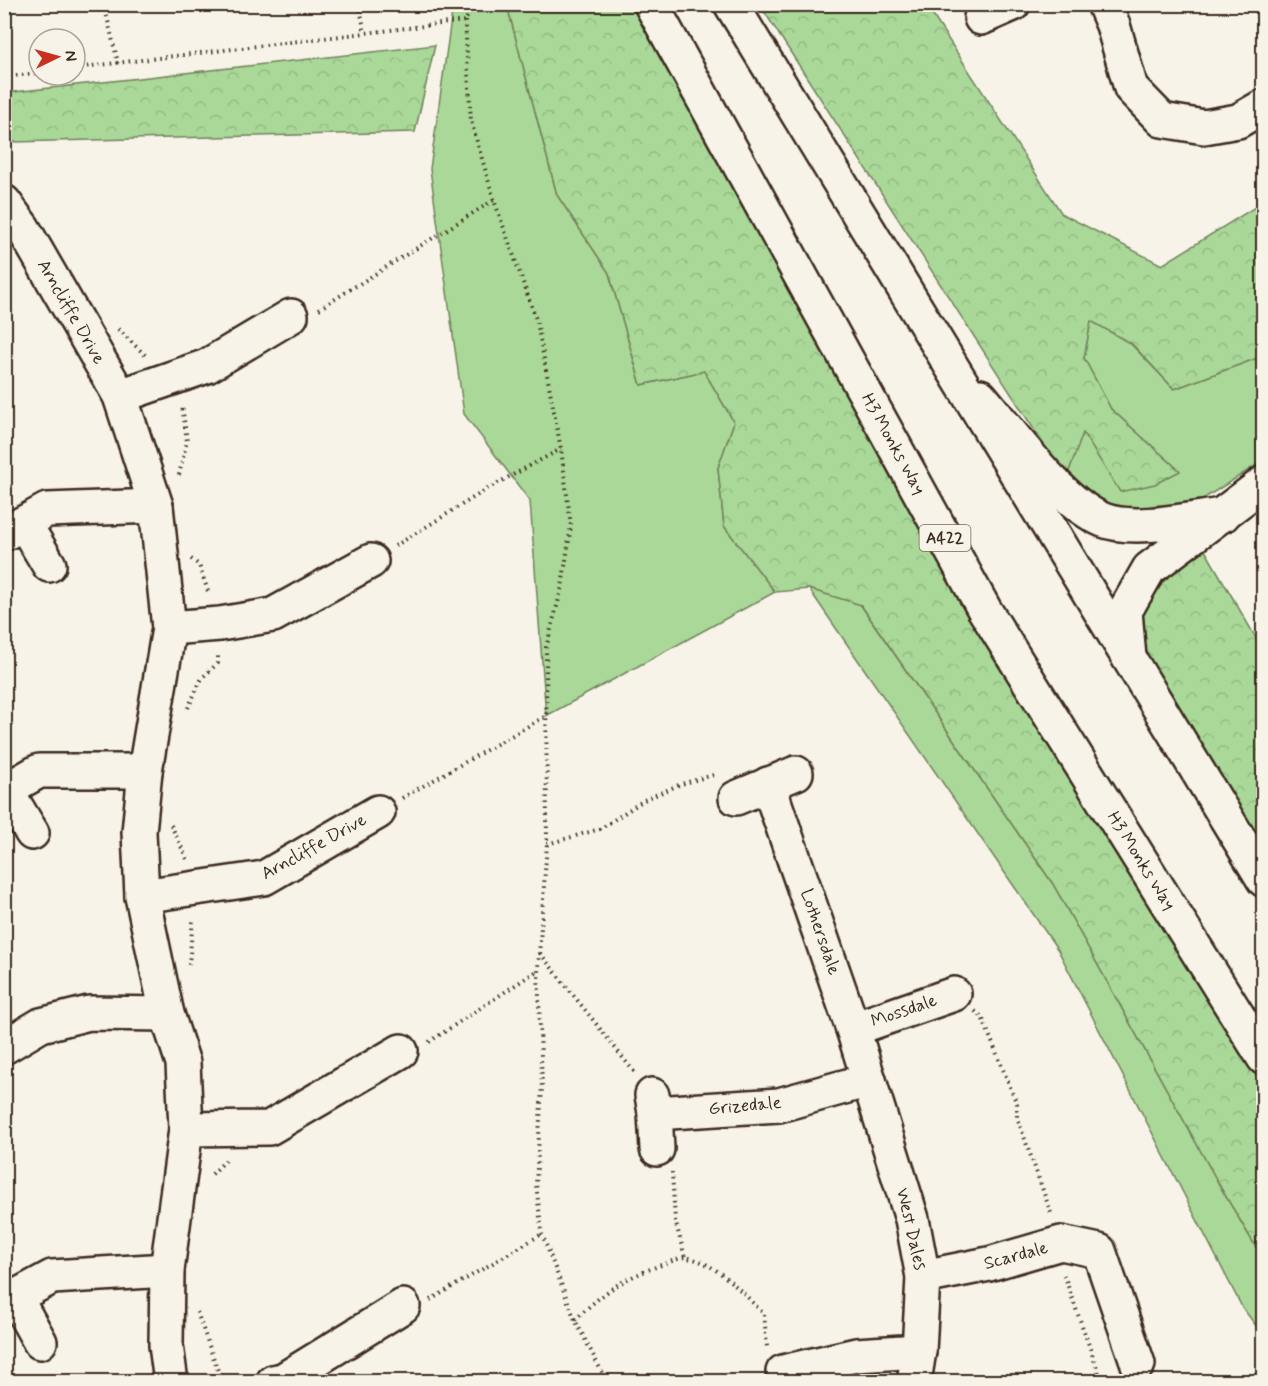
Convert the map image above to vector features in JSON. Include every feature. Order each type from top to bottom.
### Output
[{"type":"street","name":"H3 Monks Way","points":[[651,4],[984,609],[1263,1058]]},
{"type":"street","points":[[730,4],[1263,880]]},
{"type":"street","points":[[981,18],[1014,4]]},
{"type":"street","points":[[1104,4],[1113,25],[1131,88],[1162,120],[1204,127],[1238,121],[1263,106]]},
{"type":"street","name":"Arncliffe Drive","points":[[11,224],[120,396],[156,506],[169,628],[145,771],[139,832],[142,896],[167,1014],[183,1063],[186,1129],[167,1270],[166,1345],[171,1382]]},
{"type":"street","points":[[120,396],[207,366],[291,316]]},
{"type":"street","points":[[940,349],[1066,495],[1104,520],[1146,525],[1223,515]]},
{"type":"street","points":[[1129,658],[1125,611],[1149,569],[1263,483]]},
{"type":"street","points":[[49,565],[14,528],[47,510],[156,506]]},
{"type":"street","points":[[169,628],[220,624],[273,615],[371,561]]},
{"type":"street","points":[[32,833],[5,790],[39,771],[145,771]]},
{"type":"street","name":"Lothersdale","points":[[730,785],[782,779],[869,1080]]},
{"type":"street","name":"Arncliffe Drive","points":[[142,896],[264,878],[378,812]]},
{"type":"street","name":"Mossdale","points":[[853,1029],[954,994]]},
{"type":"street","points":[[4,1047],[41,1025],[88,1013],[167,1014]]},
{"type":"street","points":[[186,1129],[269,1128],[401,1051]]},
{"type":"street","name":"Grizedale","points":[[654,1104],[779,1106],[869,1080]]},
{"type":"street","name":"West Dales","points":[[869,1080],[912,1219],[922,1277],[917,1366]]},
{"type":"street","points":[[654,1104],[657,1149]]},
{"type":"street","name":"Scardale","points":[[922,1277],[989,1264],[1058,1245],[1099,1251],[1138,1364]]},
{"type":"street","points":[[40,1342],[10,1300],[52,1277],[167,1270]]},
{"type":"street","points":[[273,1382],[283,1380],[403,1306]]},
{"type":"street","points":[[783,1372],[856,1355],[917,1366]]},
{"type":"path","points":[[104,4],[118,63]]},
{"type":"path","points":[[359,4],[364,33]]},
{"type":"path","points":[[474,4],[465,21],[471,121],[494,200],[537,322],[561,449],[571,526],[562,587],[546,648],[547,844],[538,969],[542,1087],[536,1184],[542,1234],[575,1320],[608,1382]]},
{"type":"path","points":[[87,67],[465,21]]},
{"type":"path","points":[[4,77],[27,74]]},
{"type":"path","points":[[291,316],[304,319],[494,200]]},
{"type":"path","points":[[371,561],[494,485],[561,449]]},
{"type":"path","points":[[378,812],[546,716]]},
{"type":"path","points":[[547,844],[600,829],[644,800],[681,784],[730,785]]},
{"type":"path","points":[[540,953],[654,1104]]},
{"type":"path","points":[[401,1051],[417,1050],[538,969]]},
{"type":"path","points":[[954,994],[982,1017],[1017,1104],[1017,1117],[1102,1382]]},
{"type":"path","points":[[657,1149],[671,1153],[675,1220],[685,1257]]},
{"type":"path","points":[[403,1306],[425,1303],[542,1234]]},
{"type":"path","points":[[575,1320],[598,1298],[628,1277],[685,1257],[698,1261],[727,1278],[764,1314],[768,1352],[783,1372]]},
{"type":"green space","points":[[453,5],[507,5],[557,195],[609,273],[641,385],[704,371],[734,422],[718,468],[724,526],[775,592],[546,716],[530,501],[464,414],[430,169]]},
{"type":"green space","points":[[507,5],[651,5],[1263,1058],[1263,1259],[1225,1195],[1053,884],[861,605],[809,589],[775,592],[724,526],[718,468],[734,422],[704,371],[641,385],[609,273],[557,195]]},
{"type":"green space","points":[[760,5],[926,5],[1062,214],[1162,265],[1263,202],[1263,356],[1174,389],[1132,344],[1091,321],[1084,358],[1111,409],[1180,471],[1155,484],[1120,492],[1083,433],[1066,479]]},
{"type":"green space","points":[[435,45],[415,132],[13,142],[5,127],[5,93],[59,87],[87,87],[87,84]]},
{"type":"green space","points":[[1091,320],[1131,344],[1174,389],[1263,356],[1263,461],[1195,504],[1130,512],[1090,500],[1066,479],[1083,432],[1180,471],[1111,409],[1084,358]]},
{"type":"green space","points":[[1202,545],[1263,650],[1263,868],[1152,675],[1137,635],[1149,581]]},
{"type":"green space","points":[[809,589],[860,604],[1053,884],[1225,1195],[1263,1259],[1263,1335],[1242,1307],[1058,950]]}]
